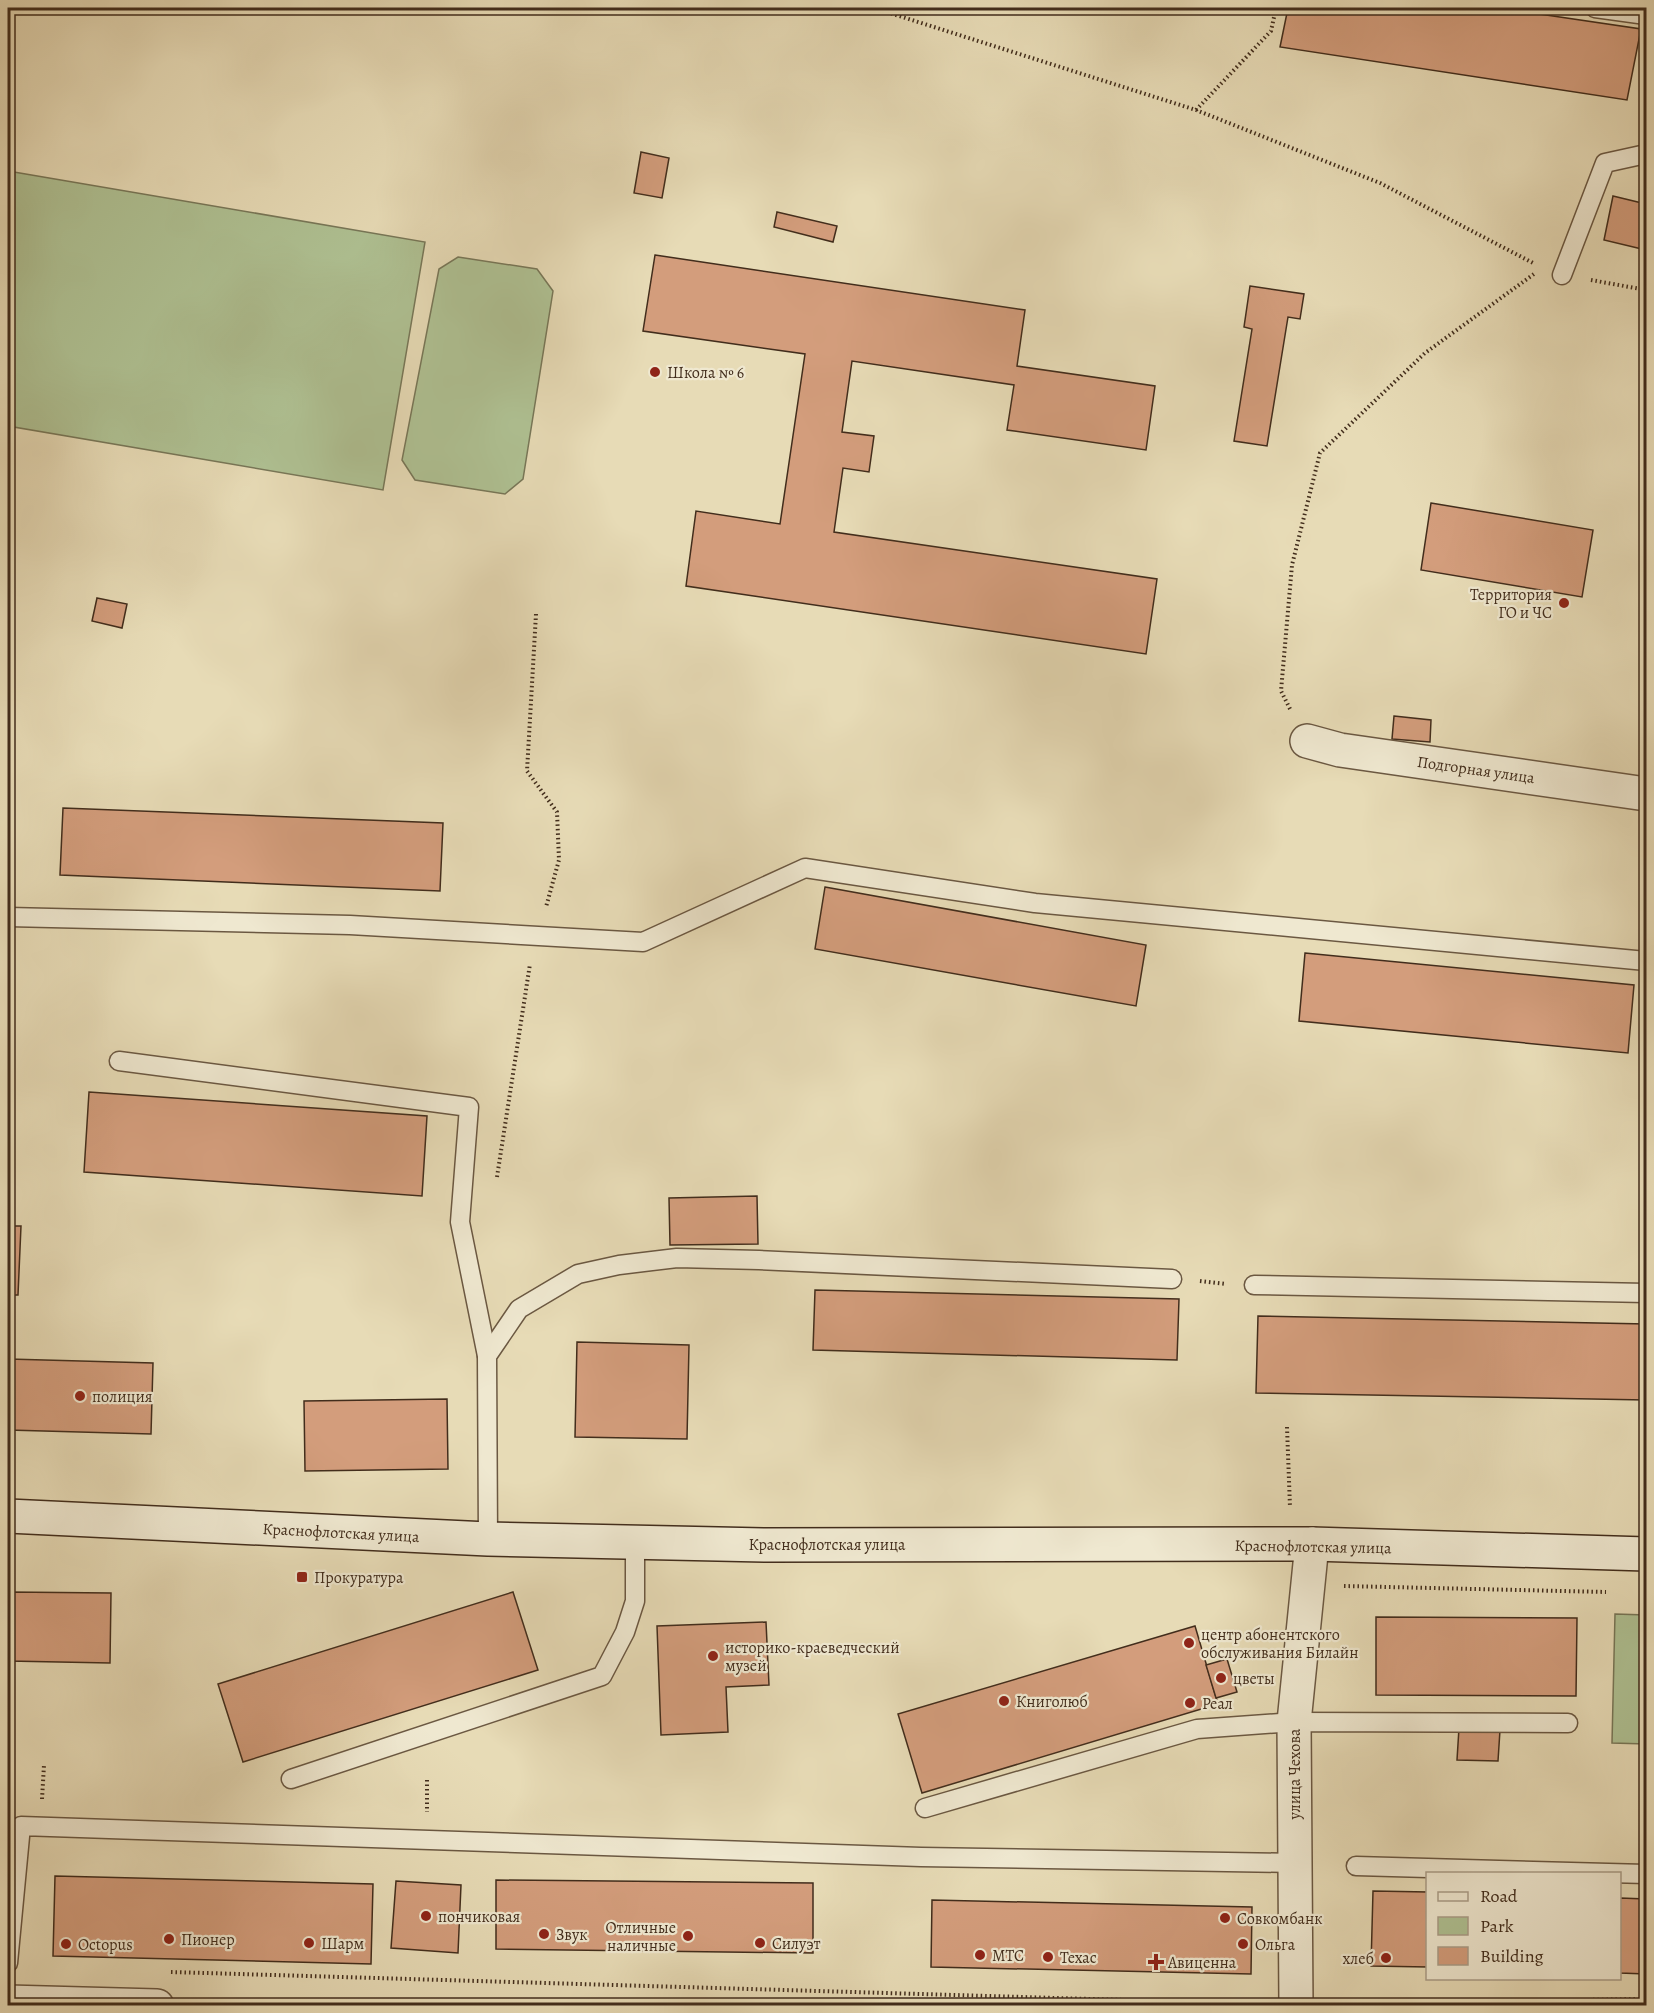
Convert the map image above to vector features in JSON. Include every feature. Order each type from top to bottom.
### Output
[{"type":"main road","name":"Подгорная улица","points":[[1307,741],[1340,750],[1647,794]]},
{"type":"main road","name":"Краснофлотская улица","points":[[8,1516],[488,1539],[767,1545],[1312,1544],[1647,1554]]},
{"type":"main road","name":"улица Чехова","points":[[1296,2005],[1294,1722],[1312,1544]]},
{"type":"main road","points":[[8,2002],[157,2006]]},
{"type":"lane","points":[[1595,8],[1647,15]]},
{"type":"lane","points":[[1562,275],[1605,163],[1647,154]]},
{"type":"lane","points":[[8,917],[350,925],[643,942],[805,868],[1035,903],[1647,961]]},
{"type":"lane","points":[[119,1061],[469,1107],[460,1222],[486,1356],[488,1539]]},
{"type":"lane","points":[[486,1356],[519,1309],[578,1274],[619,1265],[677,1258],[1172,1279]]},
{"type":"lane","points":[[1254,1285],[1647,1293]]},
{"type":"lane","points":[[291,1779],[602,1676],[625,1632],[634,1601],[636,1542]]},
{"type":"lane","points":[[925,1808],[1197,1729],[1294,1722],[1568,1724]]},
{"type":"lane","points":[[8,1963],[21,1826],[921,1857],[1295,1863]]},
{"type":"lane","points":[[1356,1866],[1574,1872]]},
{"type":"lane","points":[[1621,1873],[1647,1874]]},
{"type":"path","points":[[718,8],[724,8]]},
{"type":"path","points":[[874,8],[1196,110],[1380,183],[1542,268],[1425,353],[1320,453],[1292,566],[1281,691],[1307,741]]},
{"type":"path","points":[[1196,110],[1271,31],[1276,8]]},
{"type":"path","points":[[1562,275],[1647,290]]},
{"type":"path","points":[[497,1177],[531,960],[559,860],[557,812],[526,771],[536,614]]},
{"type":"path","points":[[1287,1427],[1291,1515]]},
{"type":"path","points":[[1339,1585],[1611,1592]]},
{"type":"path","points":[[163,1971],[1296,2005],[1647,1999]]},
{"type":"path","points":[[1332,1993],[1332,2005]]},
{"type":"green space","points":[[8,171],[425,242],[383,490],[8,426]]},
{"type":"green space","points":[[458,257],[537,269],[553,291],[523,479],[505,494],[415,480],[402,460],[439,269]]},
{"type":"green space","points":[[1615,1614],[1646,1615],[1646,1744],[1612,1743]]},
{"type":"building","points":[[1288,8],[1499,8],[1641,29],[1627,100],[1280,47]]},
{"type":"building","points":[[641,152],[669,158],[662,198],[634,193]]},
{"type":"building","points":[[1613,196],[1646,204],[1646,250],[1604,240]]},
{"type":"building","points":[[777,212],[837,226],[833,242],[774,227]]},
{"type":"building","points":[[655,255],[1025,310],[1017,366],[1155,386],[1146,450],[1007,430],[1014,385],[852,361],[842,432],[874,436],[869,472],[843,468],[834,532],[1157,579],[1146,654],[686,586],[696,511],[780,524],[805,354],[643,331]]},
{"type":"building","points":[[1250,286],[1304,294],[1300,319],[1288,317],[1267,446],[1234,441],[1252,329],[1244,327]]},
{"type":"building","points":[[1431,503],[1593,530],[1582,597],[1421,570]]},
{"type":"building","points":[[97,598],[127,604],[122,628],[92,621]]},
{"type":"building","points":[[1394,716],[1431,720],[1430,742],[1392,739]]},
{"type":"building","points":[[63,808],[443,823],[440,891],[60,875]]},
{"type":"building","points":[[825,887],[1146,945],[1136,1006],[815,949]]},
{"type":"building","points":[[1305,953],[1634,985],[1628,1053],[1299,1021]]},
{"type":"building","points":[[89,1092],[427,1116],[422,1196],[84,1172]]},
{"type":"building","points":[[757,1196],[758,1244],[670,1245],[669,1198]]},
{"type":"building","points":[[8,1226],[21,1226],[18,1295],[8,1295]]},
{"type":"building","points":[[815,1290],[1179,1299],[1177,1360],[813,1350]]},
{"type":"building","points":[[1258,1316],[1646,1324],[1646,1400],[1256,1393]]},
{"type":"building","points":[[577,1342],[689,1345],[687,1439],[575,1437]]},
{"type":"building","name":"полиция","points":[[8,1359],[153,1363],[151,1434],[8,1430]]},
{"type":"building","points":[[447,1399],[448,1469],[305,1471],[304,1401]]},
{"type":"building","points":[[8,1592],[111,1593],[110,1663],[8,1661]]},
{"type":"building","points":[[513,1592],[538,1670],[243,1762],[218,1684]]},
{"type":"building","points":[[1376,1617],[1577,1618],[1576,1696],[1376,1695]]},
{"type":"building","name":"историко-краеведческий музей","points":[[766,1622],[769,1685],[726,1687],[728,1732],[661,1735],[657,1626]]},
{"type":"building","points":[[1195,1626],[1218,1704],[922,1793],[898,1714]]},
{"type":"building","name":"цветы","points":[[1227,1659],[1237,1692],[1216,1698],[1206,1665]]},
{"type":"building","points":[[1459,1728],[1500,1730],[1498,1761],[1457,1760]]},
{"type":"building","points":[[55,1876],[373,1884],[371,1964],[53,1956]]},
{"type":"building","points":[[496,1880],[813,1883],[813,1953],[496,1949]]},
{"type":"building","name":"пончиковая","points":[[396,1881],[461,1885],[458,1953],[391,1948]]},
{"type":"building","points":[[1373,1891],[1426,1892],[1426,1967],[1371,1966]]},
{"type":"building","points":[[1621,1898],[1646,1899],[1646,1974],[1621,1973]]},
{"type":"building","points":[[932,1900],[1252,1907],[1251,1974],[931,1967]]},
{"type":"place","name":"Школа № 6","points":[[655,372]]},
{"type":"place","name":"Территория ГО и ЧС","points":[[1564,603]]},
{"type":"place","name":"полиция","points":[[80,1396]]},
{"type":"place","name":"Прокуратура","points":[[302,1577]]},
{"type":"place","name":"центр абонентского обслуживания Билайн","points":[[1189,1643]]},
{"type":"place","name":"историко-краеведческий музей","points":[[713,1656]]},
{"type":"place","name":"цветы","points":[[1221,1678]]},
{"type":"place","name":"Книголюб","points":[[1004,1701]]},
{"type":"place","name":"Реал","points":[[1190,1703]]},
{"type":"place","name":"пончиковая","points":[[426,1916]]},
{"type":"place","name":"Совкомбанк","points":[[1225,1918]]},
{"type":"place","name":"Звук","points":[[544,1934]]},
{"type":"place","name":"Отличные наличные","points":[[688,1936]]},
{"type":"place","name":"Пионер","points":[[169,1939]]},
{"type":"place","name":"Шарм","points":[[309,1943]]},
{"type":"place","name":"Силуэт","points":[[760,1943]]},
{"type":"place","name":"Octopus","points":[[66,1944]]},
{"type":"place","name":"Ольга","points":[[1243,1944]]},
{"type":"place","name":"МТС","points":[[980,1955]]},
{"type":"place","name":"Техас","points":[[1048,1957]]},
{"type":"place","name":"хлеб","points":[[1386,1958]]},
{"type":"place","name":"Авиценна","points":[[1156,1962]]}]
